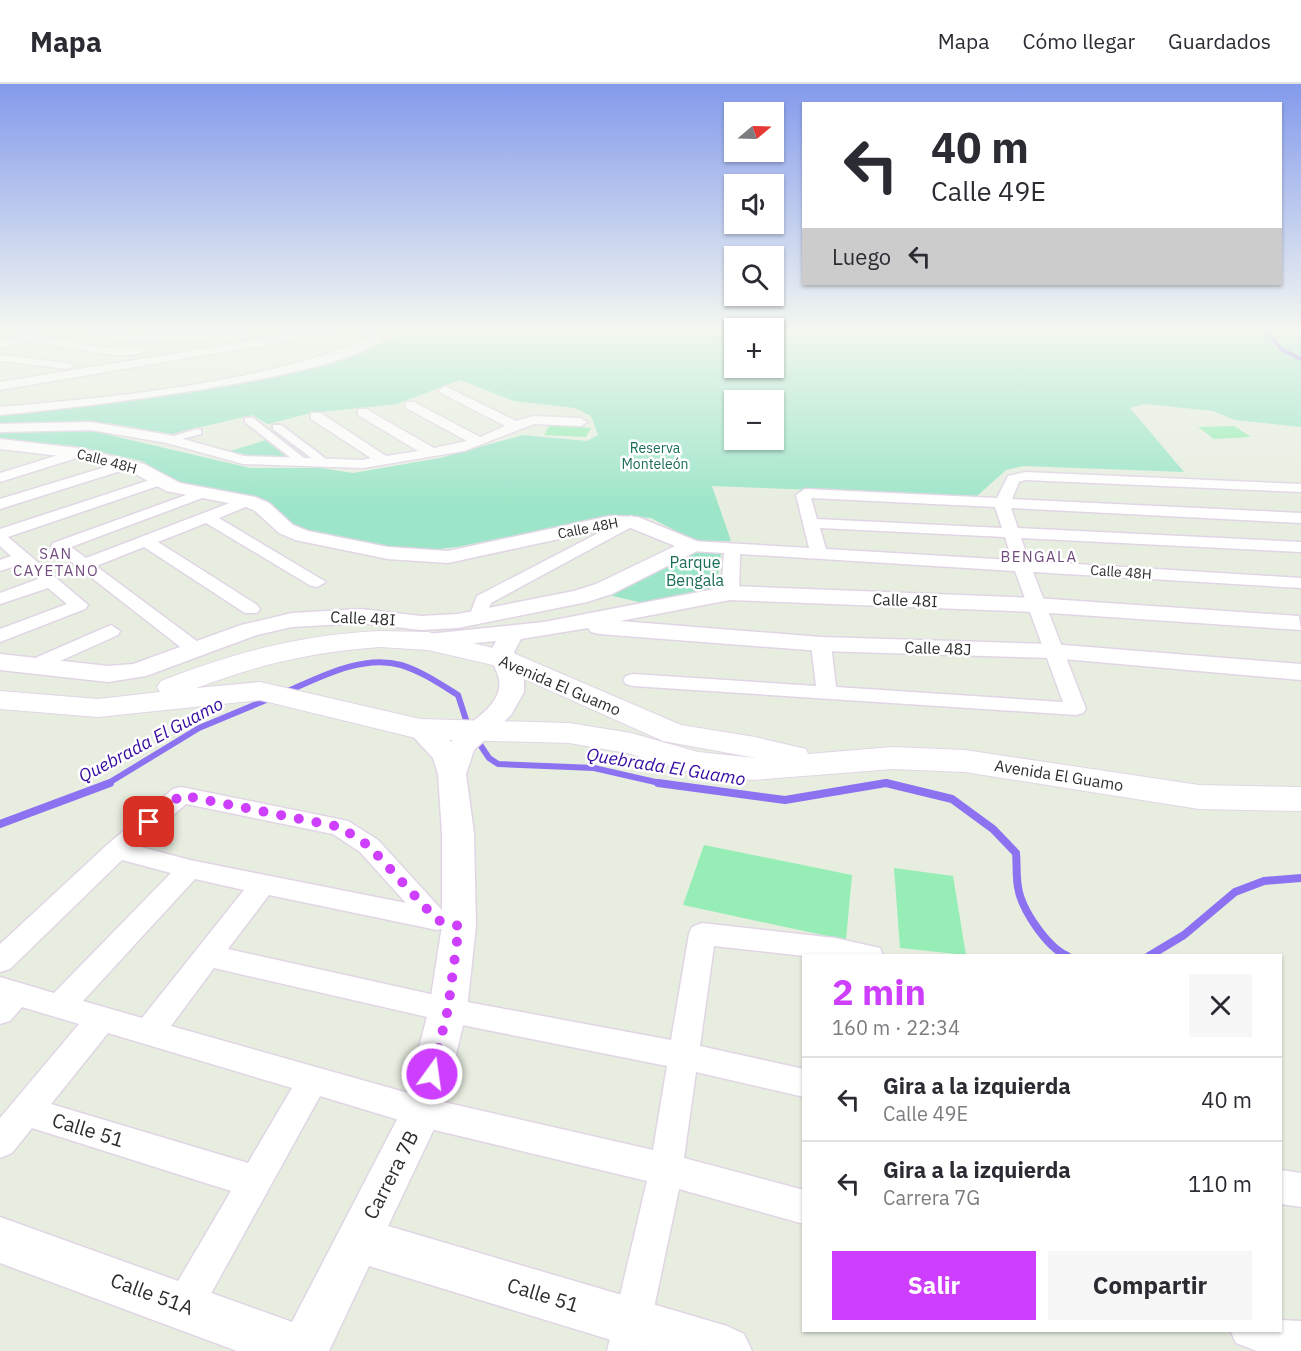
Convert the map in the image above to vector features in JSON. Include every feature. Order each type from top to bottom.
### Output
[{"type":"main road","name":"Avenida El Guamo","points":[[0,700],[68,708],[98,708],[129,704],[227,679],[279,651],[330,642],[380,639],[508,646],[674,734],[755,747],[816,763]]},
{"type":"main road","name":"Avenida El Guamo","points":[[227,679],[260,691],[452,741],[512,717],[569,733],[631,743],[696,763],[753,769],[893,758],[964,761],[1199,797],[1301,800]]},
{"type":"street","points":[[28,390],[35,394],[52,390]]},
{"type":"street","points":[[0,411],[35,394],[52,390]]},
{"type":"street","points":[[445,390],[515,426]]},
{"type":"street","points":[[410,405],[478,442]]},
{"type":"street","points":[[362,412],[432,453]]},
{"type":"street","points":[[316,416],[386,462]]},
{"type":"street","points":[[0,428],[91,426],[169,439],[243,460],[300,460],[356,464],[386,462],[478,442],[515,426],[542,419],[581,422]]},
{"type":"street","points":[[249,420],[300,460]]},
{"type":"street","points":[[277,427],[322,461]]},
{"type":"street","points":[[169,439],[197,432]]},
{"type":"street","name":"Calle 48H","points":[[0,444],[78,453],[138,468],[159,481],[200,494],[248,501],[262,507],[286,529],[302,536],[388,553],[424,557],[478,552],[610,522],[631,521],[692,546],[1301,583]]},
{"type":"street","points":[[0,478],[78,453]]},
{"type":"street","points":[[0,504],[125,465]]},
{"type":"street","points":[[633,680],[1076,709],[1035,605],[1002,504],[1017,477],[1301,488]]},
{"type":"street","points":[[0,636],[79,605],[21,558],[0,536],[159,481]]},
{"type":"street","points":[[819,553],[803,495],[810,493],[1301,518]]},
{"type":"street","points":[[195,649],[59,546],[200,494]]},
{"type":"street","points":[[84,566],[248,501]]},
{"type":"street","points":[[209,518],[317,582]]},
{"type":"street","points":[[478,617],[483,600],[631,521]]},
{"type":"street","points":[[809,523],[1301,547]]},
{"type":"street","points":[[147,542],[250,619]]},
{"type":"street","name":"Calle 48I","points":[[0,662],[108,674],[137,670],[195,649],[250,619],[361,616],[421,622],[478,617],[579,597],[604,589],[692,546]]},
{"type":"street","points":[[729,593],[732,548]]},
{"type":"street","points":[[0,566],[21,558]]},
{"type":"street","points":[[0,599],[50,581]]},
{"type":"street","name":"Calle 48I","points":[[508,646],[544,629],[729,593],[1035,605],[1300,619]]},
{"type":"street","points":[[579,597],[634,612]]},
{"type":"street","points":[[530,607],[544,629]]},
{"type":"street","name":"Calle 48J","points":[[574,624],[640,632],[821,644],[1052,651],[1301,672]]},
{"type":"street","points":[[33,666],[111,631]]},
{"type":"street","points":[[821,644],[827,693]]},
{"type":"street","points":[[508,646],[512,683],[512,717]]},
{"type":"street","name":"Carrera 7B","points":[[303,1351],[422,1112],[448,1009],[448,923],[458,833],[452,741]]},
{"type":"street","points":[[0,961],[117,850],[181,795],[340,827],[369,846],[448,923]]},
{"type":"street","points":[[117,850],[190,868],[448,923]]},
{"type":"street","points":[[59,1007],[190,868]]},
{"type":"street","points":[[148,1033],[263,884]]},
{"type":"street","points":[[629,1337],[666,1169],[702,934],[836,949],[860,954]]},
{"type":"street","points":[[209,956],[448,1009],[685,1056],[802,1083]]},
{"type":"street","points":[[5,998],[59,1007],[422,1112],[666,1169],[802,1206]]},
{"type":"street","points":[[0,1142],[101,1020]]},
{"type":"street","points":[[184,1306],[253,1181],[312,1082]]},
{"type":"street","name":"Calle 51","points":[[26,1111],[253,1181]]},
{"type":"street","points":[[1282,1187],[1301,1190]]},
{"type":"street","name":"Calle 51A","points":[[0,1239],[303,1351]]},
{"type":"street","name":"Calle 51","points":[[358,1240],[629,1337],[728,1351]]},
{"type":"green space","points":[[187,390],[433,390],[397,404],[311,413],[268,424],[252,415],[172,434],[108,423],[0,424],[0,414]]},
{"type":"green space","name":"Reserva Monteleón","points":[[486,390],[724,390],[724,450],[784,450],[784,390],[1301,390],[1301,427],[1235,420],[1213,411],[1145,404],[1130,408],[1184,472],[1024,466],[1006,470],[977,496],[712,486],[731,541],[695,541],[651,518],[628,516],[581,522],[457,547],[430,550],[390,548],[292,526],[261,499],[205,490],[168,478],[142,461],[75,446],[0,440],[0,432],[88,430],[250,468],[321,468],[353,473],[440,458],[523,435],[587,441],[598,435],[591,416],[575,408],[514,401]]},
{"type":"green space","points":[[550,425],[591,428],[586,437],[544,435]]},
{"type":"green space","points":[[1234,426],[1251,437],[1214,439],[1198,427]]},
{"type":"green space","points":[[270,439],[292,457],[257,457],[230,451]]},
{"type":"green space","name":"Parque Bengala","points":[[692,549],[721,552],[716,590],[643,603],[600,593]]},
{"type":"green space","points":[[704,845],[852,875],[846,940],[683,905]]},
{"type":"green space","points":[[894,868],[953,876],[966,954],[900,948]]},
{"type":"waterway","name":"Quebrada El Guamo","points":[[286,692],[342,669],[372,662],[387,662],[423,674],[458,695],[468,726]]},
{"type":"waterway","name":"Quebrada El Guamo","points":[[107,784],[199,728],[271,698]]},
{"type":"waterway","name":"Quebrada El Guamo","points":[[477,740],[489,758],[498,764],[594,768],[662,784]]},
{"type":"waterway","name":"Quebrada El Guamo","points":[[0,824],[110,783]]},
{"type":"waterway","name":"Quebrada El Guamo","points":[[662,784],[785,800],[880,784]]},
{"type":"waterway","name":"Quebrada El Guamo","points":[[880,784],[890,784]]},
{"type":"waterway","name":"Quebrada El Guamo","points":[[880,784],[890,784]]},
{"type":"waterway","name":"Quebrada El Guamo","points":[[890,784],[952,799],[993,829],[1016,853],[1018,887],[1024,906],[1043,936],[1064,954]]},
{"type":"waterway","name":"Quebrada El Guamo","points":[[1152,954],[1184,935],[1235,892],[1264,881],[1301,878]]},
{"type":"district","name":"BENGALA","points":[[1039,557]]},
{"type":"district","name":"SAN CAYETANO","points":[[56,562]]},
{"type":"route","points":[[149,822],[181,795],[340,827],[369,846],[437,920],[459,926],[448,1009],[432,1074]]}]
